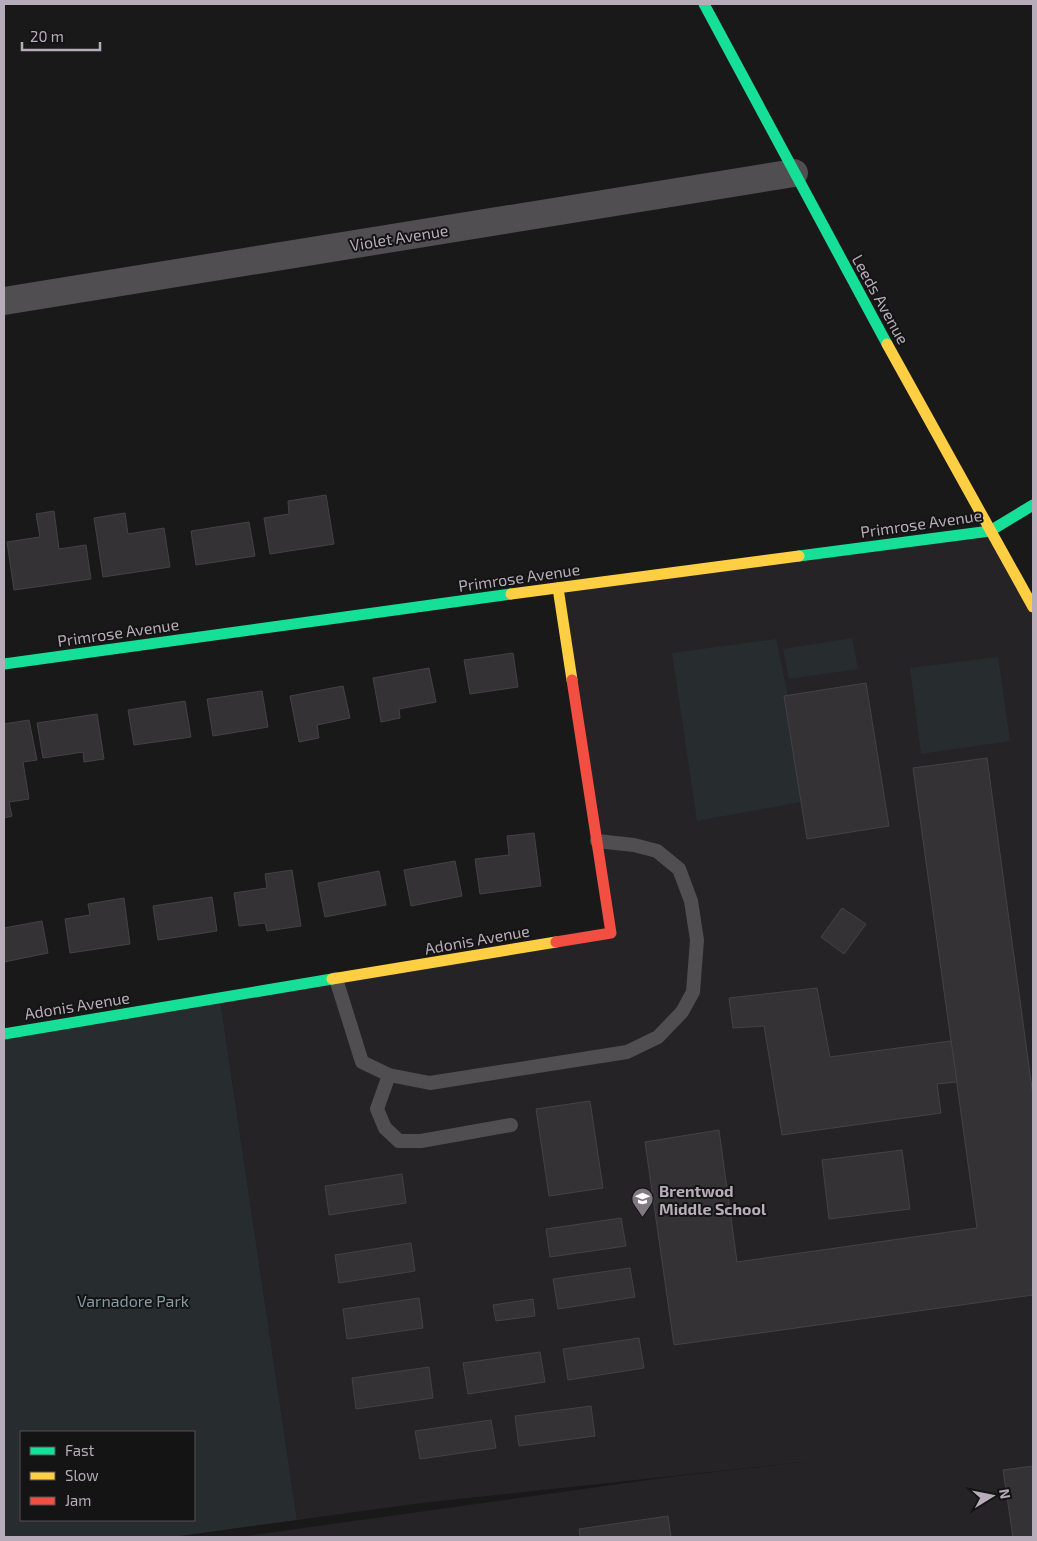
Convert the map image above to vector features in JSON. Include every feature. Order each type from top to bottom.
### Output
[{"type":"street","name":"Leeds Avenue","points":[[704,4],[794,173],[1033,607]]},
{"type":"street","name":"Violet Avenue","points":[[4,301],[794,173]]},
{"type":"street","name":"Primrose Avenue","points":[[4,664],[990,531],[1033,505]]},
{"type":"street","name":"Adonis Avenue","points":[[4,1034],[611,933],[558,588]]},
{"type":"lane","points":[[336,979],[362,1062],[389,1075],[430,1083],[627,1052],[658,1037],[682,1012],[693,992],[697,940],[691,901],[680,869],[658,851],[634,845],[597,841]]},
{"type":"lane","points":[[389,1075],[377,1109],[385,1128],[399,1141],[421,1141],[511,1125]]},
{"type":"shaded area","name":"Brentwod Middle School","points":[[990,531],[1033,607],[1033,1537],[239,1537],[669,1477],[821,1460],[421,1503],[297,1520],[220,999],[611,933],[558,588]]},
{"type":"green space","points":[[852,638],[858,669],[789,679],[783,649]]},
{"type":"green space","points":[[776,639],[788,696],[784,697],[801,802],[697,821],[672,653]]},
{"type":"green space","points":[[998,657],[1010,741],[921,754],[910,668]]},
{"type":"green space","name":"Varnadore Park","points":[[220,999],[297,1520],[172,1537],[4,1537],[4,1034]]},
{"type":"building","points":[[326,495],[334,544],[270,554],[264,518],[289,514],[288,501]]},
{"type":"building","points":[[54,511],[59,549],[86,545],[91,579],[14,590],[7,542],[40,537],[36,514]]},
{"type":"building","points":[[125,513],[128,534],[164,528],[170,567],[103,577],[94,518]]},
{"type":"building","points":[[249,522],[255,556],[196,565],[191,531]]},
{"type":"building","points":[[513,653],[518,687],[470,694],[464,660]]},
{"type":"building","points":[[429,668],[436,702],[399,709],[400,718],[381,722],[373,678]]},
{"type":"building","points":[[866,683],[889,826],[807,839],[784,696]]},
{"type":"building","points":[[343,686],[350,718],[317,725],[319,738],[299,742],[290,696]]},
{"type":"building","points":[[262,691],[268,727],[213,736],[207,699]]},
{"type":"building","points":[[185,701],[191,737],[134,745],[128,710]]},
{"type":"building","points":[[97,714],[104,759],[84,762],[83,752],[43,758],[37,723]]},
{"type":"building","points":[[29,720],[37,760],[23,762],[29,799],[9,802],[12,816],[4,818],[4,724]]},
{"type":"building","points":[[987,758],[1033,1096],[1033,1295],[674,1345],[645,1142],[719,1130],[737,1262],[977,1228],[913,768]]},
{"type":"building","points":[[534,833],[541,886],[480,894],[475,859],[509,855],[507,836]]},
{"type":"building","points":[[455,861],[462,896],[411,906],[404,870]]},
{"type":"building","points":[[292,870],[301,926],[267,931],[265,923],[239,926],[234,893],[267,888],[265,874]]},
{"type":"building","points":[[379,871],[386,905],[325,917],[318,883]]},
{"type":"building","points":[[212,897],[217,931],[158,940],[153,906]]},
{"type":"building","points":[[124,898],[130,944],[70,953],[65,919],[90,915],[88,904]]},
{"type":"building","points":[[842,908],[866,924],[844,954],[821,937]]},
{"type":"building","points":[[42,921],[48,953],[4,962],[4,928]]},
{"type":"building","points":[[817,988],[830,1057],[951,1041],[957,1082],[937,1084],[941,1113],[782,1135],[764,1026],[733,1028],[729,998]]},
{"type":"building","points":[[590,1101],[603,1188],[549,1196],[536,1109]]},
{"type":"building","points":[[902,1150],[910,1209],[829,1219],[822,1160]]},
{"type":"building","points":[[402,1174],[406,1203],[329,1215],[325,1186]]},
{"type":"building","points":[[621,1218],[626,1246],[550,1257],[546,1229]]},
{"type":"building","points":[[411,1243],[415,1271],[339,1283],[335,1255]]},
{"type":"building","points":[[630,1268],[635,1297],[558,1309],[553,1279]]},
{"type":"building","points":[[419,1298],[423,1328],[347,1339],[343,1309]]},
{"type":"building","points":[[533,1299],[535,1316],[496,1321],[493,1305]]},
{"type":"building","points":[[639,1338],[644,1368],[568,1380],[563,1349]]},
{"type":"building","points":[[540,1352],[545,1382],[468,1394],[463,1363]]},
{"type":"building","points":[[429,1367],[433,1398],[356,1409],[352,1378]]},
{"type":"building","points":[[591,1406],[595,1436],[519,1446],[515,1416]]},
{"type":"building","points":[[491,1420],[496,1448],[420,1459],[415,1431]]},
{"type":"building","points":[[1033,1466],[1033,1537],[1013,1537],[1003,1470]]},
{"type":"building","points":[[668,1516],[671,1537],[580,1537],[579,1529]]},
{"type":"traffic: fast","points":[[704,4],[887,344]]},
{"type":"traffic: fast","points":[[799,556],[990,531],[1033,505]]},
{"type":"traffic: fast","points":[[4,664],[511,594]]},
{"type":"traffic: fast","points":[[4,1034],[332,979]]},
{"type":"traffic: slow","points":[[887,344],[1033,607]]},
{"type":"traffic: slow","points":[[511,594],[799,556]]},
{"type":"traffic: slow","points":[[558,588],[572,680]]},
{"type":"traffic: slow","points":[[332,979],[556,942]]},
{"type":"traffic: jam","points":[[556,942],[611,933],[572,680]]},
{"type":"place","name":"Brentwod Middle School","points":[[643,1218]]}]
